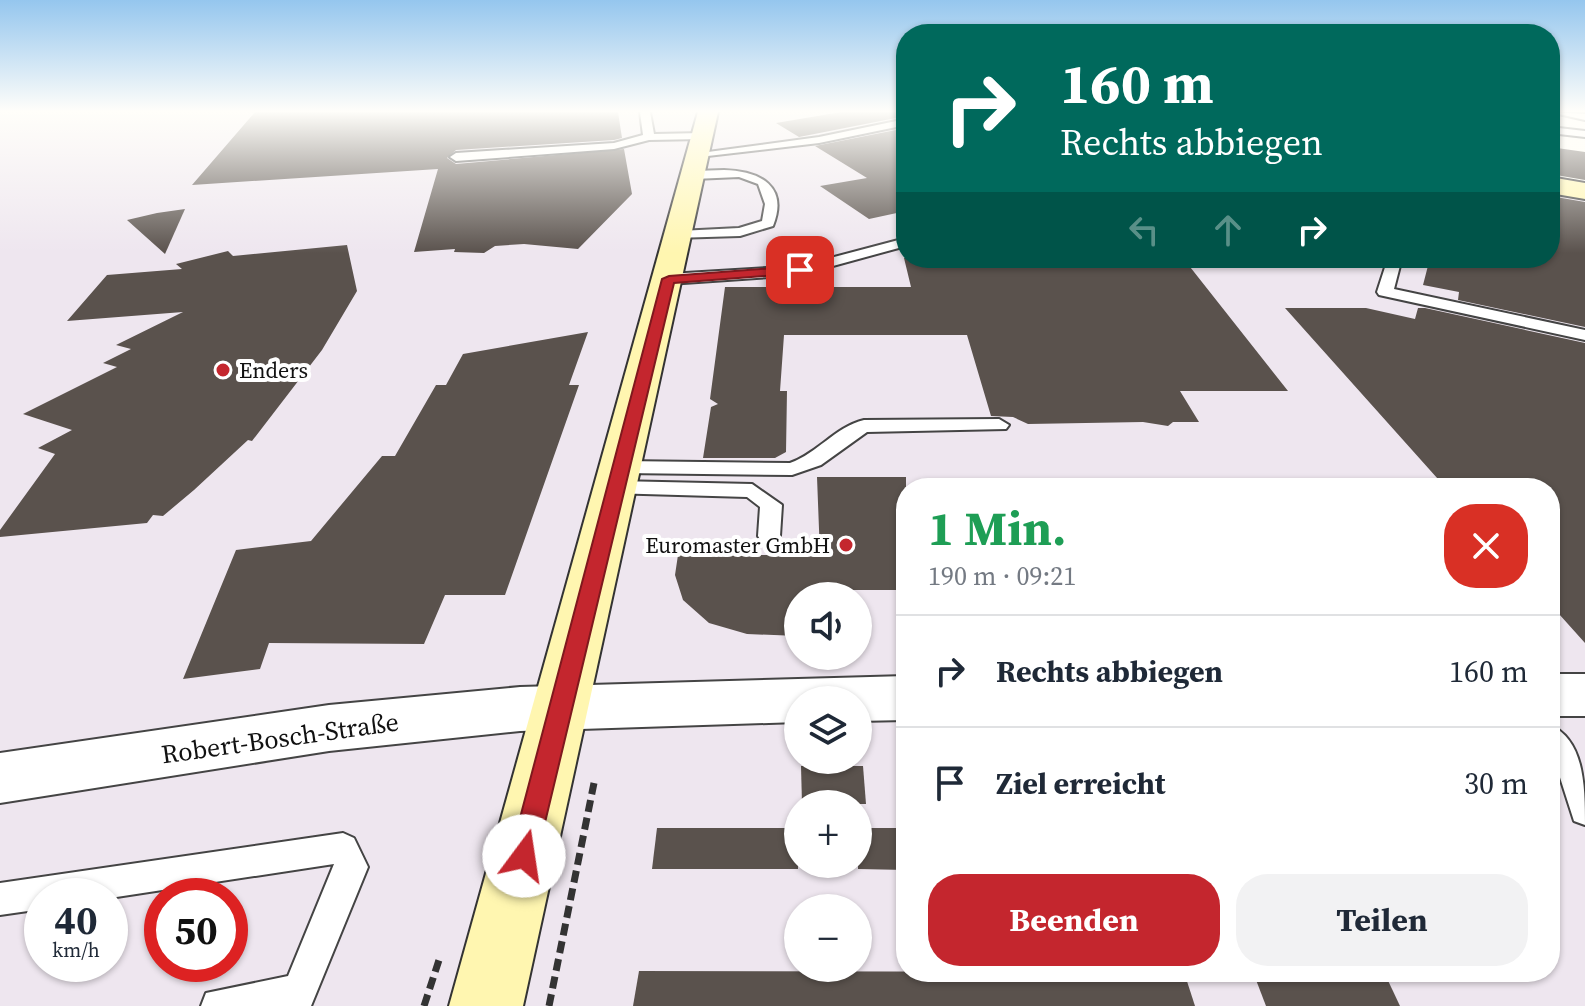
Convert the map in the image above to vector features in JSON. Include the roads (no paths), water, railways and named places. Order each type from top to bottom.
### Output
[{"type":"main road","points":[[486,1006],[697,159]]},
{"type":"main road","points":[[1560,187],[1585,191]]},
{"type":"street","points":[[1560,695],[1585,695]]},
{"type":"street","name":"Robert-Bosch-Straße","points":[[872,699],[896,698]]},
{"type":"street","name":"Robert-Bosch-Straße","points":[[2,781],[329,728],[562,706],[784,700]]},
{"type":"lane","points":[[679,235],[740,232],[768,223],[773,206],[765,182],[728,159]]},
{"type":"lane","points":[[669,279],[800,270],[896,245]]},
{"type":"lane","points":[[1392,268],[1385,292],[1585,335]]},
{"type":"lane","points":[[620,477],[792,469],[818,460],[844,435],[864,426],[999,425]]},
{"type":"lane","points":[[620,477],[752,491],[771,505],[769,536]]},
{"type":"lane","points":[[1560,749],[1569,760],[1585,811]]},
{"type":"lane","points":[[0,899],[343,848],[352,867],[296,999],[219,1006]]},
{"type":"place","name":"Enders","points":[[223,370]]},
{"type":"place","name":"Euromaster GmbH","points":[[846,545]]}]
